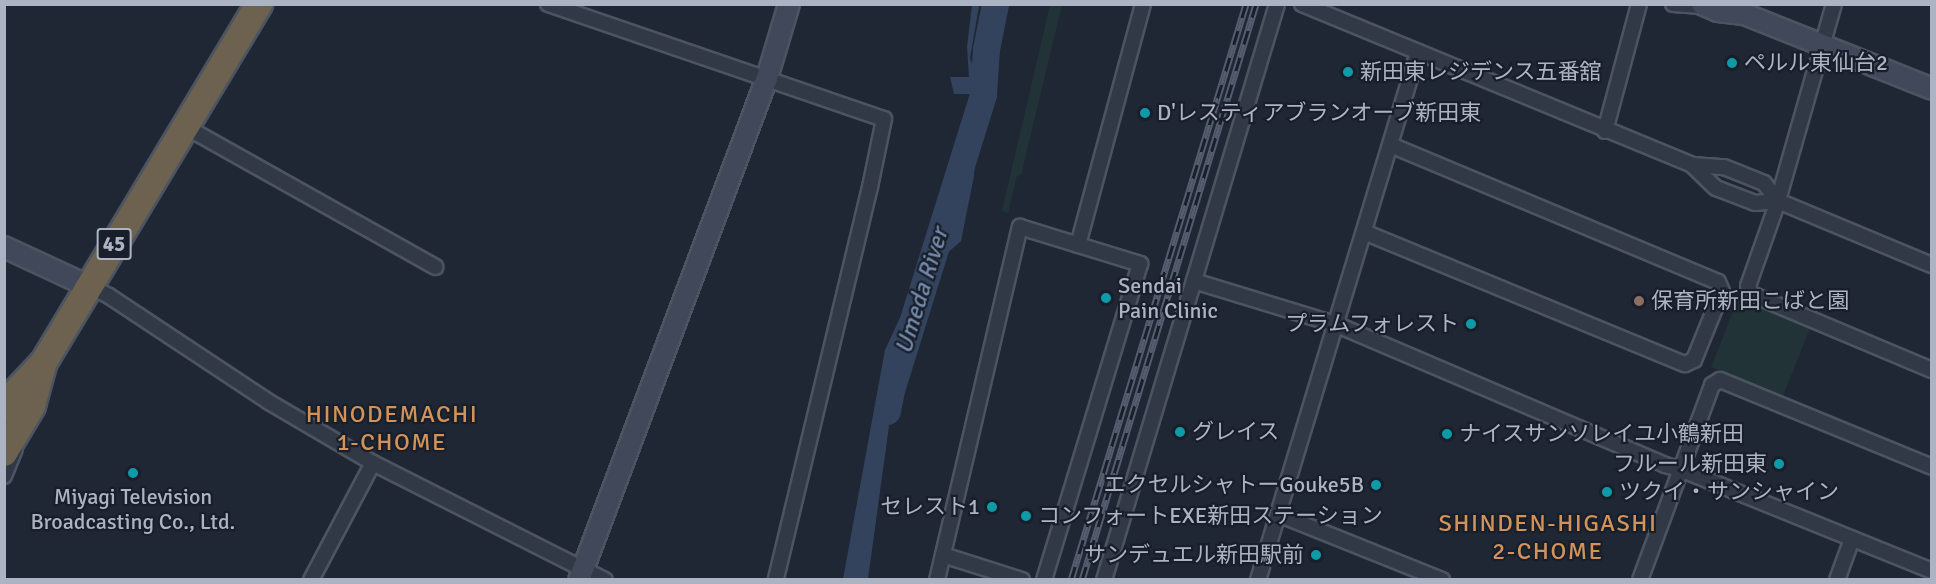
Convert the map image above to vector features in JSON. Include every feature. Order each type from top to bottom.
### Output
[{"type":"highway","name":"45","points":[[4,410],[13,395],[44,362],[259,4]]},
{"type":"highway","name":"45","points":[[4,453],[32,406],[44,362]]},
{"type":"street","points":[[548,4],[884,119],[870,187],[776,579]]},
{"type":"street","points":[[581,574],[766,78],[789,4]]},
{"type":"street","points":[[1078,245],[1143,4]]},
{"type":"street","points":[[1104,579],[1277,4]]},
{"type":"street","points":[[1302,4],[1692,165],[1724,167],[1764,183],[1778,201]]},
{"type":"street","points":[[1605,131],[1639,4]]},
{"type":"street","points":[[1673,4],[1703,5],[1718,11],[1739,9],[1932,90]]},
{"type":"street","points":[[1834,4],[1778,201],[1748,286],[1751,294],[1932,370]]},
{"type":"street","points":[[1258,579],[1418,52]]},
{"type":"street","points":[[186,127],[435,267]]},
{"type":"street","points":[[1364,232],[1685,364],[1694,360],[1722,291],[1718,282],[1390,145]]},
{"type":"street","points":[[1692,165],[1716,188],[1755,203],[1778,201],[1932,265]]},
{"type":"street","points":[[937,579],[1020,227],[1140,264],[1044,579]]},
{"type":"street","points":[[4,247],[109,296],[269,402],[373,463],[581,574],[605,579]]},
{"type":"street","points":[[1194,281],[1335,324],[1654,461],[1680,469],[1932,571]]},
{"type":"street","points":[[1640,579],[1712,385],[1720,380],[1932,467]]},
{"type":"street","points":[[4,476],[32,406]]},
{"type":"street","points":[[311,579],[373,463]]},
{"type":"street","points":[[1278,514],[1442,579]]},
{"type":"street","points":[[1837,579],[1852,539]]},
{"type":"street","points":[[943,555],[1022,579]]},
{"type":"shaded area","points":[[1050,5],[1062,5],[1021,175],[1017,176],[1008,213],[1002,211]]},
{"type":"shaded area","points":[[1740,294],[1812,323],[1783,396],[1711,367]]},
{"type":"water","points":[[972,5],[979,6],[970,58],[978,79],[974,176],[961,241],[927,271],[897,368],[868,579],[843,579],[885,350],[936,240],[958,204],[966,153],[961,132],[971,94],[954,94],[950,77],[969,77],[967,47]]},
{"type":"waterway","name":"Umeda River","points":[[887,411],[891,390],[983,94],[986,49],[995,4]]},
{"type":"railway","points":[[1071,580],[1246,4]]},
{"type":"railway","points":[[1082,580],[1256,4]]},
{"type":"place","name":"ペルル東仙台2","points":[[1732,63]]},
{"type":"place","name":"新田東レジデンス五番舘","points":[[1348,72]]},
{"type":"place","name":"D'レスティアブランオーブ新田東","points":[[1145,113]]},
{"type":"place","name":"Sendai Pain Clinic","points":[[1106,298]]},
{"type":"place","name":"保育所新田こばと園","points":[[1639,301]]},
{"type":"place","name":"プラムフォレスト","points":[[1471,324]]},
{"type":"place","name":"グレイス","points":[[1180,432]]},
{"type":"place","name":"ナイスサンソレイユ小鶴新田","points":[[1447,434]]},
{"type":"place","name":"フルール新田東","points":[[1779,464]]},
{"type":"place","name":"Miyagi Television Broadcasting Co., Ltd.","points":[[133,473]]},
{"type":"place","name":"エクセルシャトーGouke5B","points":[[1376,485]]},
{"type":"place","name":"ツクイ・サンシャイン","points":[[1607,492]]},
{"type":"place","name":"セレスト1","points":[[992,507]]},
{"type":"place","name":"コンフォートEXE新田ステーション","points":[[1026,516]]},
{"type":"place","name":"サンデュエル新田駅前","points":[[1316,555]]},
{"type":"district","name":"HINODEMACHI 1-CHOME","points":[[392,429]]},
{"type":"district","name":"SHINDEN-HIGASHI 2-CHOME","points":[[1548,538]]}]
